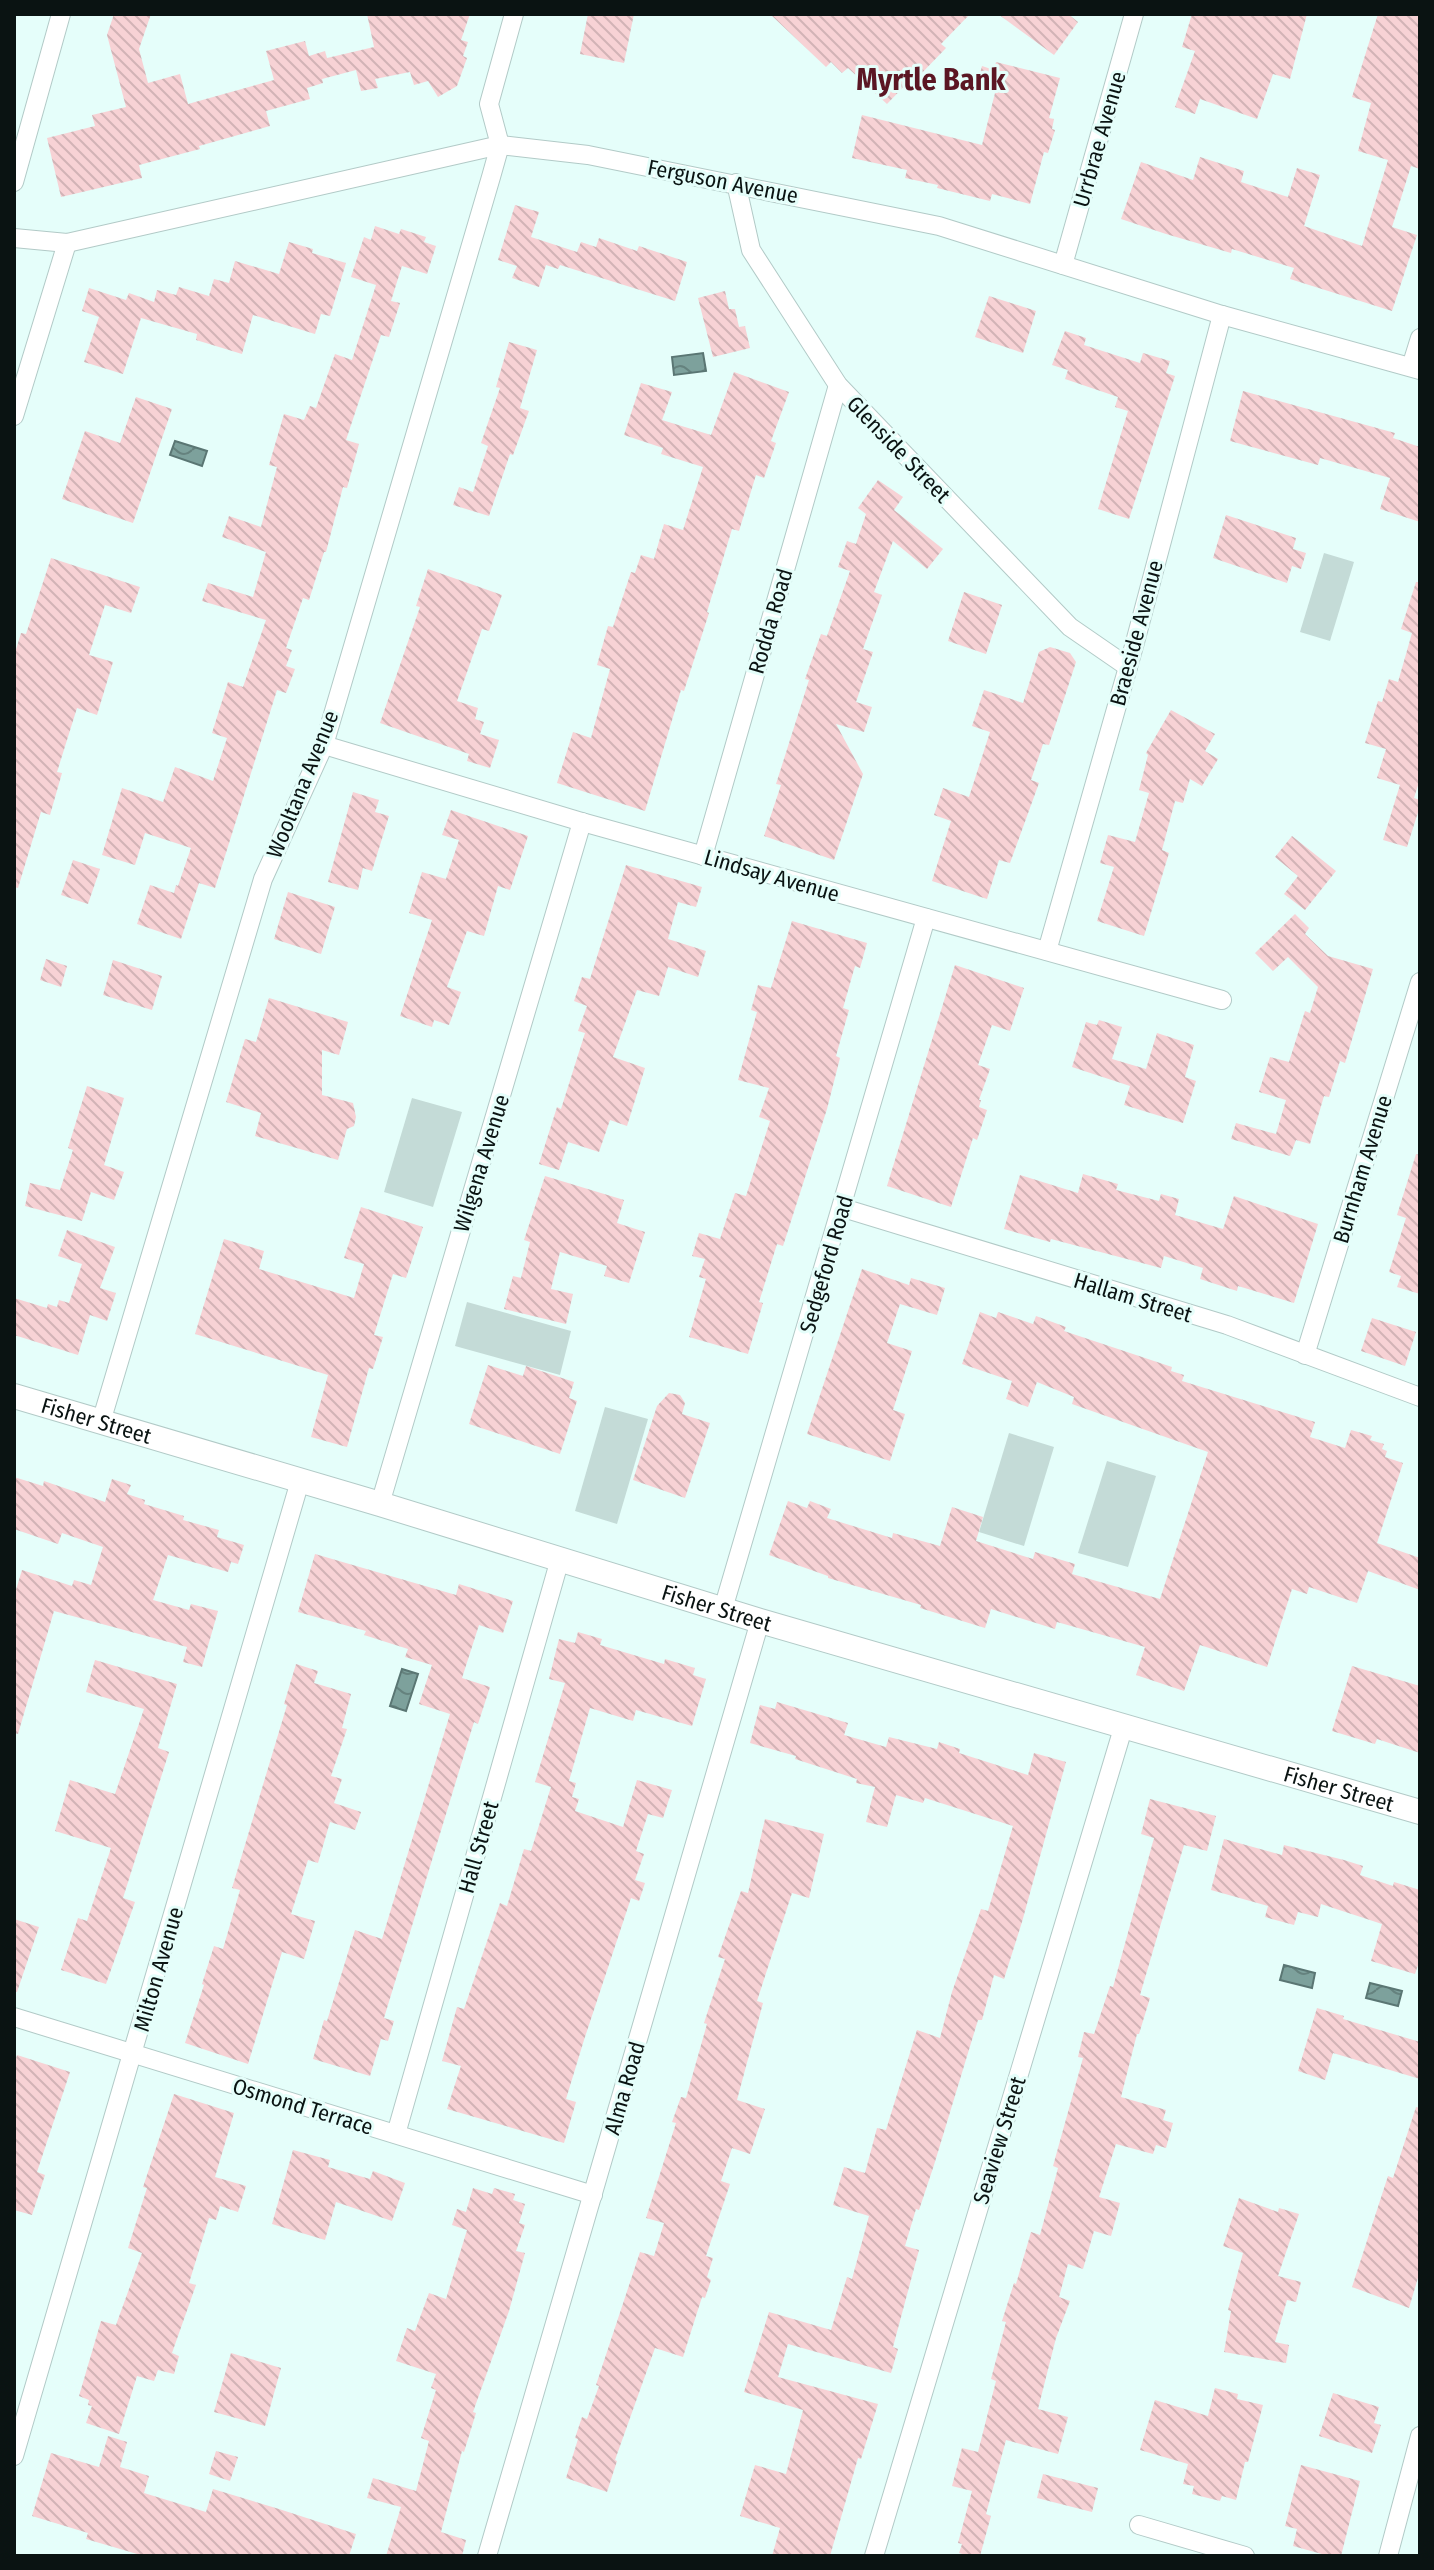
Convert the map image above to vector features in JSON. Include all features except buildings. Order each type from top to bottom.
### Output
[{"type":"street","points":[[14,182],[61,14]]},
{"type":"street","points":[[500,145],[489,104],[514,14]]},
{"type":"street","name":"Urrbrae Avenue","points":[[1063,265],[1134,14]]},
{"type":"street","name":"Ferguson Avenue","points":[[14,238],[67,243],[500,145],[588,155],[939,226],[1222,315],[1416,369]]},
{"type":"street","name":"Wooltana Avenue","points":[[101,1422],[263,879],[324,745],[500,145]]},
{"type":"street","name":"Glenside Street","points":[[736,183],[751,250],[838,385],[1070,627],[1128,667]]},
{"type":"street","points":[[14,416],[67,243]]},
{"type":"street","name":"Braeside Avenue","points":[[1047,951],[1128,667],[1222,315]]},
{"type":"street","points":[[1416,369],[1420,338]]},
{"type":"street","name":"Rodda Road","points":[[703,856],[838,385]]},
{"type":"street","name":"Lindsay Avenue","points":[[324,745],[582,822],[1222,1000]]},
{"type":"street","name":"Wilgena Avenue","points":[[380,1504],[582,822]]},
{"type":"street","name":"Sedgeford Road","points":[[723,1609],[926,918]]},
{"type":"street","name":"Burnham Avenue","points":[[1305,1355],[1420,982]]},
{"type":"street","name":"Hallam Street","points":[[843,1208],[1227,1325],[1420,1397]]},
{"type":"street","name":"Fisher Street","points":[[14,1396],[760,1621],[1420,1812]]},
{"type":"street","name":"Milton Avenue","points":[[14,2456],[300,1481]]},
{"type":"street","name":"Hall Street","points":[[396,2134],[560,1559]]},
{"type":"street","name":"Alma Road","points":[[487,2556],[760,1621]]},
{"type":"street","name":"Seaview Street","points":[[874,2556],[1124,1725]]},
{"type":"street","name":"Osmond Terrace","points":[[14,2017],[593,2195]]},
{"type":"street","points":[[1388,2556],[1420,2436]]},
{"type":"street","points":[[1139,2525],[1245,2556]]},
{"type":"shaded area","points":[[1324,553],[1354,562],[1330,641],[1300,632]]},
{"type":"shaded area","points":[[412,1098],[462,1112],[433,1207],[384,1192]]},
{"type":"shaded area","points":[[467,1302],[571,1331],[560,1375],[455,1346]]},
{"type":"shaded area","points":[[605,1407],[648,1419],[617,1524],[575,1511]]},
{"type":"shaded area","points":[[1009,1433],[1054,1447],[1024,1546],[979,1532]]},
{"type":"shaded area","points":[[1107,1461],[1156,1476],[1128,1567],[1078,1553]]},
{"type":"water","points":[[703,353],[706,371],[674,375],[672,357]]},
{"type":"water","points":[[175,441],[207,451],[202,466],[170,455]]},
{"type":"water","points":[[402,1669],[418,1674],[406,1711],[390,1706]]},
{"type":"water","points":[[1284,1965],[1315,1973],[1312,1988],[1280,1980]]},
{"type":"water","points":[[1370,1983],[1402,1991],[1398,2006],[1366,1998]]},
{"type":"district","name":"Myrtle Bank","points":[[931,80]]}]
